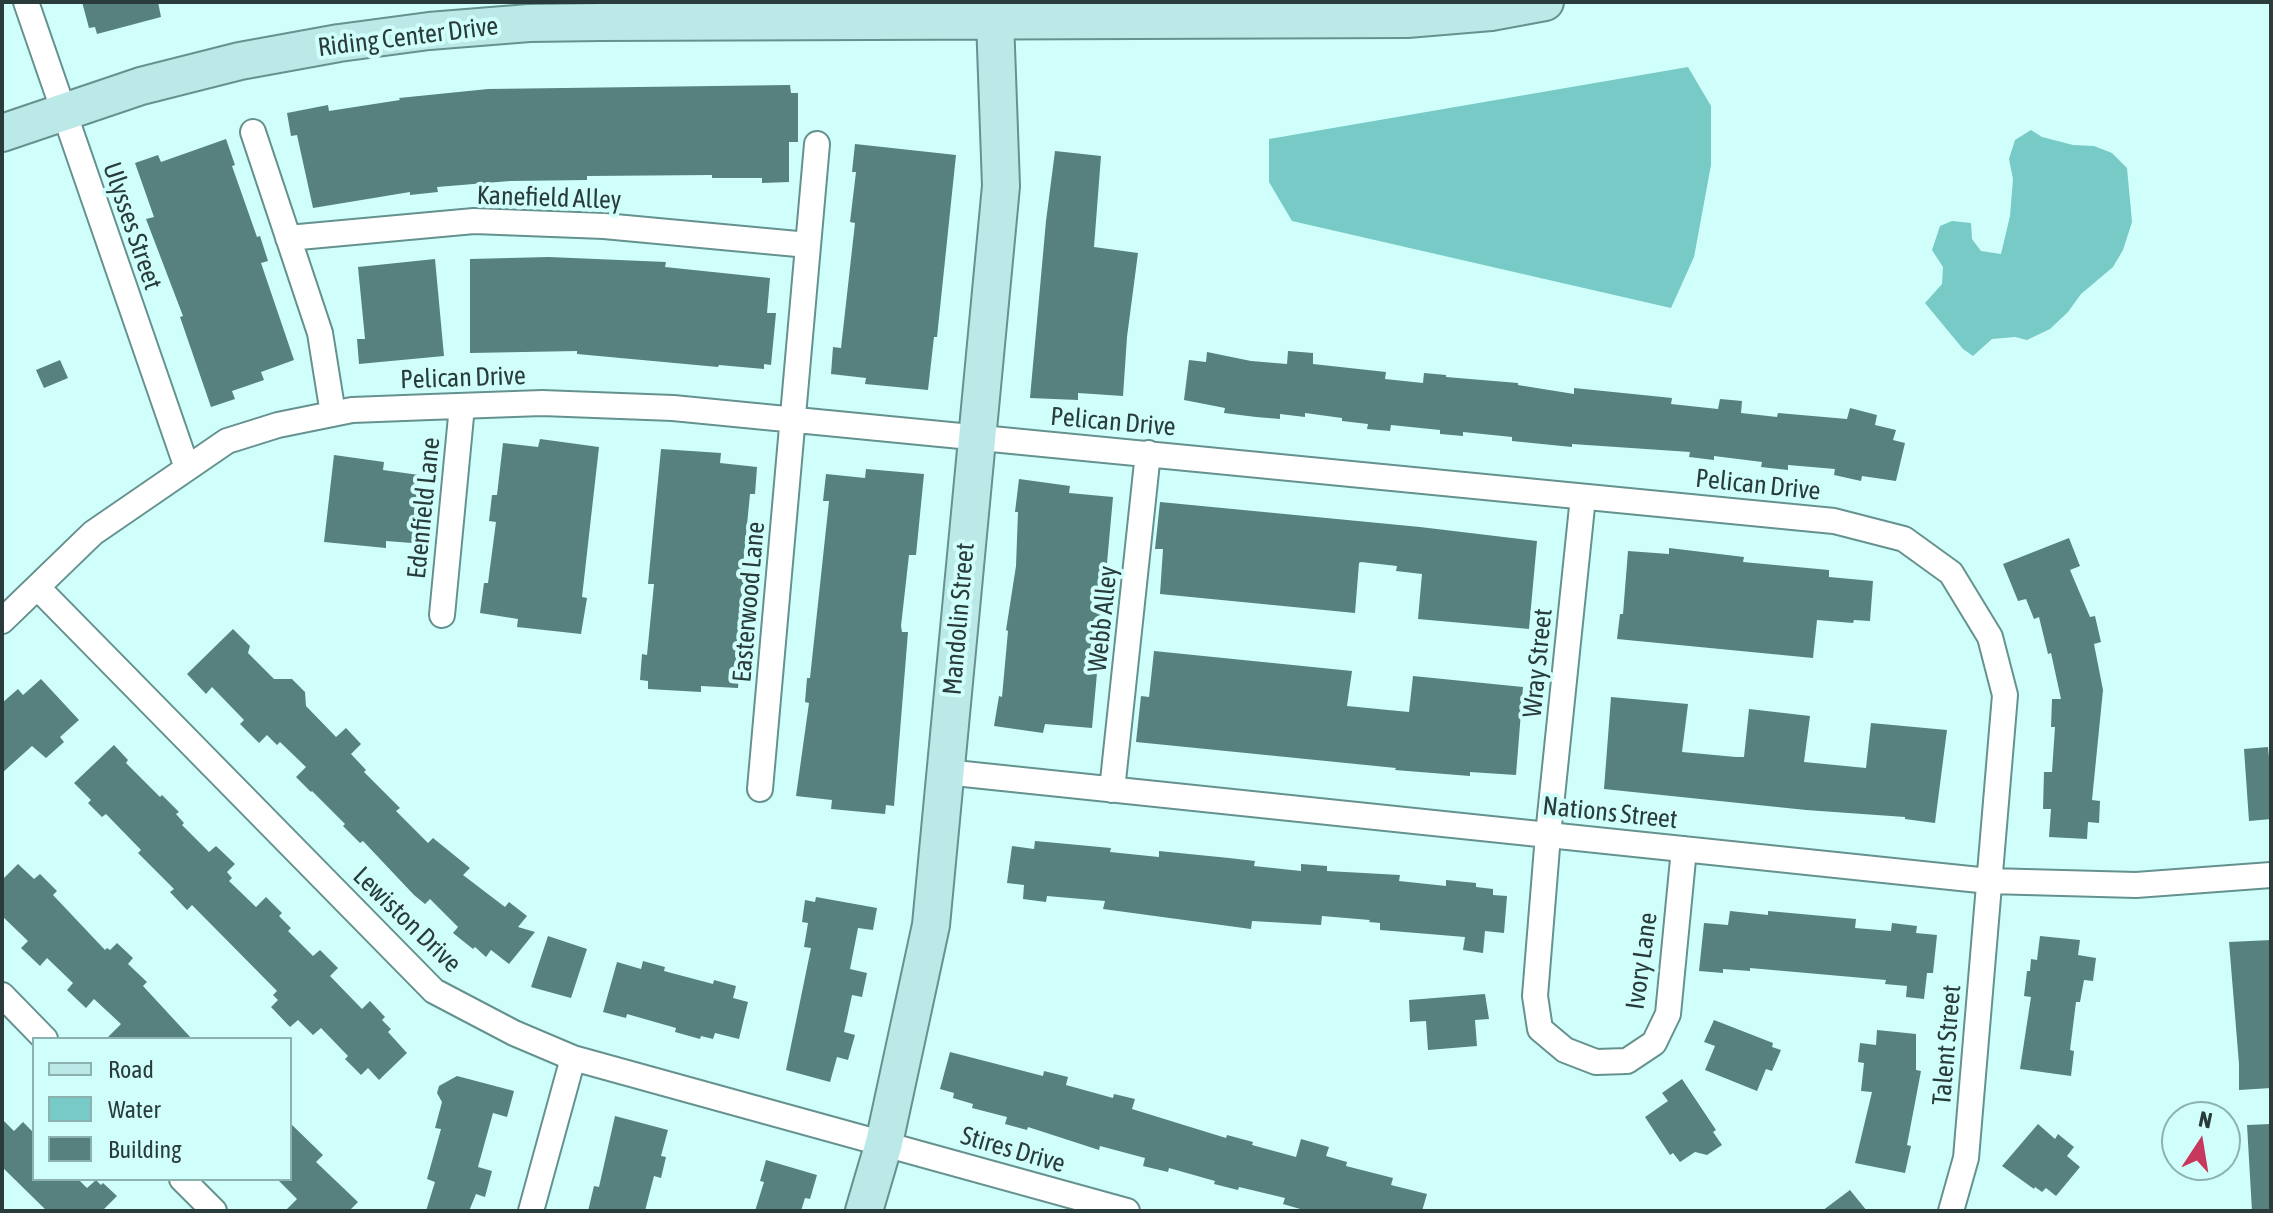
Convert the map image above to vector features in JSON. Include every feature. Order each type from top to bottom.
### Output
[{"type":"street","name":"Ulysses Street","points":[[26,2],[187,468]]},
{"type":"street","name":"Riding Center Drive","points":[[2,133],[141,86],[226,65],[339,43],[429,31],[708,12],[995,20],[1407,19],[1491,12],[1545,2]]},
{"type":"street","name":"Mandolin Street","points":[[864,1211],[884,1143],[931,925],[1001,186],[995,20]]},
{"type":"street","points":[[253,132],[320,333],[333,414]]},
{"type":"street","points":[[794,419],[817,144]]},
{"type":"street","name":"Kanefield Alley","points":[[288,238],[474,221],[604,226],[808,245]]},
{"type":"street","name":"Pelican Drive","points":[[2,621],[93,533],[227,441],[278,425],[352,410],[542,403],[673,408],[1834,521],[1904,539],[1951,573],[1990,637],[2005,695],[1989,881]]},
{"type":"street","name":"Edenfield Lane","points":[[442,615],[462,406]]},
{"type":"street","name":"Easterwood Lane","points":[[760,789],[794,419]]},
{"type":"street","name":"Webb Alley","points":[[1112,790],[1148,453]]},
{"type":"street","name":"Wray Street","points":[[1548,835],[1583,497]]},
{"type":"street","name":"Lewiston Drive","points":[[38,588],[434,991],[514,1033],[573,1058],[884,1143]]},
{"type":"street","name":"Nations Street","points":[[945,772],[1989,881],[2136,885],[2271,875]]},
{"type":"street","name":"Ivory Lane","points":[[1548,835],[1535,996],[1540,1029],[1565,1050],[1596,1062],[1627,1061],[1654,1043],[1668,1014],[1684,849]]},
{"type":"street","name":"Talent Street","points":[[1958,1209],[1966,1158],[1989,881]]},
{"type":"street","points":[[2,995],[43,1037]]},
{"type":"street","points":[[531,1211],[573,1058]]},
{"type":"street","name":"Stires Drive","points":[[884,1143],[1127,1211]]},
{"type":"street","points":[[184,1181],[214,1211]]},
{"type":"water","points":[[1688,67],[1711,106],[1711,165],[1694,257],[1671,308],[1292,221],[1269,182],[1269,139]]},
{"type":"water","points":[[2031,130],[2042,137],[2073,145],[2094,146],[2112,153],[2127,168],[2132,222],[2123,250],[2113,267],[2081,294],[2050,329],[2027,340],[2015,337],[1992,339],[1973,356],[1963,349],[1925,303],[1942,284],[1943,267],[1932,250],[1940,226],[1952,221],[1971,223],[1972,239],[1981,251],[2001,254],[2010,216],[2013,179],[2009,159],[2015,140]]},
{"type":"building","points":[[82,2],[158,2],[161,17],[97,34],[95,27],[89,28]]},
{"type":"building","points":[[790,85],[791,93],[798,93],[798,142],[789,142],[789,182],[762,183],[762,178],[712,178],[712,175],[587,176],[587,180],[510,181],[437,187],[438,192],[410,195],[410,192],[313,208],[297,135],[291,136],[287,113],[328,105],[329,111],[399,98],[488,89]]},
{"type":"building","points":[[226,139],[235,165],[232,166],[268,261],[261,263],[294,360],[261,372],[264,380],[232,391],[235,399],[211,407],[180,317],[183,316],[146,219],[154,217],[135,163],[158,155],[161,162]]},
{"type":"building","points":[[855,144],[956,155],[937,337],[934,337],[928,390],[865,384],[866,378],[831,374],[833,347],[841,348],[855,223],[850,222],[856,172],[852,172]]},
{"type":"building","points":[[1055,151],[1101,156],[1094,247],[1138,253],[1123,396],[1078,393],[1078,400],[1030,398]]},
{"type":"building","points":[[549,257],[666,262],[665,267],[770,278],[767,313],[776,313],[771,365],[764,364],[764,369],[718,367],[577,354],[577,351],[470,353],[470,259]]},
{"type":"building","points":[[435,259],[444,356],[359,364],[357,339],[365,339],[358,267]]},
{"type":"building","points":[[1288,351],[1313,353],[1313,364],[1386,372],[1385,379],[1423,383],[1424,373],[1518,383],[1574,394],[1574,388],[1672,398],[1671,404],[1718,409],[1720,399],[1742,401],[1741,413],[1777,417],[1778,413],[1847,419],[1850,408],[1877,415],[1875,425],[1896,430],[1893,440],[1905,443],[1896,481],[1862,476],[1861,481],[1834,475],[1835,469],[1788,465],[1788,470],[1761,467],[1762,462],[1714,456],[1714,460],[1689,457],[1690,452],[1572,444],[1572,447],[1463,432],[1463,436],[1440,434],[1440,430],[1391,425],[1390,431],[1367,429],[1368,424],[1342,421],[1342,418],[1305,413],[1305,417],[1280,414],[1280,419],[1256,417],[1224,413],[1225,408],[1184,400],[1189,360],[1206,362],[1207,352],[1287,364]]},
{"type":"building","points":[[60,360],[68,378],[44,388],[36,370]]},
{"type":"building","points":[[540,439],[599,447],[582,597],[587,598],[581,634],[517,627],[518,619],[480,613],[484,583],[488,583],[496,522],[489,521],[492,495],[497,495],[503,443],[538,447]]},
{"type":"building","points":[[661,449],[721,453],[720,463],[757,467],[755,494],[750,494],[743,566],[750,567],[747,596],[742,595],[736,661],[740,661],[738,688],[701,686],[701,692],[648,689],[648,681],[640,680],[642,654],[647,655],[654,584],[648,584]]},
{"type":"building","points":[[334,455],[384,462],[383,470],[419,475],[412,543],[386,541],[386,548],[324,542]]},
{"type":"building","points":[[866,469],[924,474],[916,555],[909,555],[901,626],[902,632],[908,632],[894,806],[886,805],[885,814],[831,809],[832,800],[796,796],[809,703],[805,702],[807,678],[810,678],[829,501],[823,501],[826,474],[865,478]]},
{"type":"building","points":[[1019,479],[1070,486],[1069,493],[1113,497],[1092,728],[1045,724],[1043,733],[994,726],[999,696],[1002,697],[1006,630],[1016,566],[1018,512],[1015,512]]},
{"type":"building","points":[[1160,502],[1537,541],[1529,629],[1418,619],[1422,574],[1396,571],[1397,566],[1361,562],[1355,613],[1160,594],[1163,549],[1155,549]]},
{"type":"building","points":[[2069,538],[2080,566],[2070,570],[2090,617],[2095,616],[2101,642],[2094,644],[2103,690],[2092,800],[2100,801],[2099,823],[2088,822],[2087,839],[2049,837],[2051,809],[2043,809],[2044,772],[2052,772],[2055,727],[2051,727],[2052,699],[2061,699],[2039,617],[2034,619],[2026,599],[2018,601],[2003,564]]},
{"type":"building","points":[[1669,548],[1744,557],[1743,562],[1829,570],[1829,577],[1873,581],[1870,621],[1817,620],[1813,658],[1617,639],[1620,614],[1623,614],[1628,551],[1669,554]]},
{"type":"building","points":[[233,629],[250,646],[248,653],[274,679],[292,679],[305,692],[306,706],[336,737],[346,728],[361,744],[351,754],[366,770],[364,772],[400,808],[396,811],[428,843],[433,838],[470,868],[463,875],[505,907],[509,902],[527,916],[518,927],[535,932],[509,964],[491,950],[486,957],[453,933],[458,927],[430,899],[425,904],[414,895],[296,777],[306,767],[280,742],[277,745],[267,735],[259,743],[240,724],[244,720],[212,687],[206,694],[187,674]]},
{"type":"building","points":[[1154,651],[1352,671],[1347,706],[1409,712],[1413,676],[1523,687],[1516,775],[1470,772],[1470,776],[1395,770],[1136,742],[1141,696],[1149,697]]},
{"type":"building","points":[[41,679],[79,720],[60,737],[64,742],[46,758],[32,746],[2,773],[2,703],[18,689],[23,695]]},
{"type":"building","points":[[1611,697],[1688,704],[1682,752],[1744,757],[1749,709],[1810,716],[1804,762],[1866,768],[1871,723],[1947,730],[1935,823],[1905,817],[1604,789]]},
{"type":"building","points":[[114,745],[128,760],[126,763],[179,812],[176,814],[184,823],[182,825],[209,852],[216,846],[235,864],[227,872],[232,878],[229,881],[256,907],[266,897],[282,913],[279,916],[291,928],[288,931],[313,956],[320,950],[338,968],[330,976],[362,1009],[370,1001],[385,1017],[382,1020],[391,1029],[388,1032],[407,1053],[379,1080],[368,1068],[361,1075],[345,1059],[348,1056],[321,1028],[313,1035],[298,1020],[290,1027],[271,1007],[278,1000],[273,995],[277,991],[192,905],[187,910],[170,892],[174,889],[138,853],[141,850],[106,814],[102,817],[88,803],[91,800],[74,783]]},
{"type":"building","points":[[2268,747],[2271,757],[2271,819],[2249,821],[2244,749]]},
{"type":"building","points":[[1035,841],[1111,848],[1110,852],[1159,857],[1159,851],[1229,858],[1255,861],[1254,866],[1301,871],[1301,864],[1327,866],[1327,871],[1400,875],[1399,881],[1446,886],[1446,880],[1476,883],[1476,887],[1493,889],[1493,895],[1507,896],[1504,933],[1485,931],[1483,953],[1463,950],[1465,937],[1380,930],[1380,923],[1370,920],[1322,916],[1321,925],[1252,921],[1251,929],[1103,909],[1105,901],[1047,896],[1046,902],[1023,899],[1024,885],[1007,883],[1012,846],[1034,849]]},
{"type":"building","points":[[18,864],[34,879],[40,874],[57,891],[53,895],[105,950],[110,950],[117,943],[133,958],[128,964],[147,982],[143,986],[190,1037],[108,1037],[121,1024],[94,999],[86,1008],[67,990],[73,983],[47,958],[40,966],[21,948],[28,941],[2,916],[2,880]]},
{"type":"building","points":[[816,897],[877,908],[873,930],[858,928],[850,969],[867,973],[862,997],[852,995],[844,1032],[855,1035],[848,1060],[837,1057],[830,1082],[786,1070],[811,948],[804,947],[808,923],[802,922],[805,900],[815,902]]},
{"type":"building","points":[[1730,911],[1768,915],[1768,911],[1856,919],[1855,928],[1891,931],[1892,923],[1917,926],[1916,933],[1937,935],[1933,973],[1927,973],[1924,999],[1906,997],[1907,986],[1885,984],[1886,980],[1750,968],[1750,971],[1723,969],[1723,973],[1699,971],[1704,923],[1728,925]]},
{"type":"building","points":[[548,936],[587,949],[571,998],[531,987]]},
{"type":"building","points":[[2040,936],[2080,940],[2078,955],[2096,958],[2093,981],[2084,980],[2080,1002],[2076,1002],[2070,1050],[2074,1051],[2071,1076],[2020,1069],[2031,997],[2024,996],[2027,971],[2030,971],[2031,959],[2037,960]]},
{"type":"building","points":[[2271,940],[2271,1088],[2239,1090],[2229,942]]},
{"type":"building","points":[[643,961],[665,967],[664,971],[713,984],[714,980],[736,986],[733,998],[748,1002],[739,1039],[715,1033],[713,1039],[701,1036],[700,1039],[675,1032],[676,1028],[627,1014],[626,1018],[603,1012],[617,962],[641,969]]},
{"type":"building","points":[[1485,994],[1489,1019],[1475,1020],[1477,1046],[1428,1050],[1426,1021],[1410,1022],[1409,1000]]},
{"type":"building","points":[[1714,1020],[1773,1043],[1772,1047],[1781,1050],[1772,1071],[1766,1069],[1757,1091],[1705,1070],[1715,1046],[1704,1042]]},
{"type":"building","points":[[1877,1030],[1916,1034],[1916,1070],[1921,1071],[1905,1173],[1855,1163],[1872,1092],[1861,1091],[1864,1063],[1858,1062],[1860,1043],[1876,1045]]},
{"type":"building","points":[[950,1052],[1043,1076],[1044,1071],[1068,1077],[1066,1085],[1113,1098],[1114,1094],[1135,1099],[1132,1109],[1296,1157],[1301,1139],[1329,1147],[1326,1156],[1347,1162],[1346,1166],[1393,1178],[1391,1185],[1427,1194],[1422,1211],[1307,1211],[1283,1204],[1285,1198],[1214,1184],[1215,1181],[1169,1168],[1168,1172],[1143,1166],[1145,1158],[1100,1146],[1099,1150],[1028,1127],[1027,1130],[1005,1124],[1007,1117],[972,1108],[973,1104],[953,1098],[954,1093],[940,1089]]},
{"type":"building","points":[[457,1076],[514,1091],[507,1117],[493,1113],[478,1167],[492,1171],[485,1197],[476,1194],[469,1211],[426,1211],[435,1182],[427,1179],[441,1129],[435,1128],[442,1102],[437,1093],[439,1086]]},
{"type":"building","points":[[1682,1079],[1716,1130],[1713,1132],[1722,1145],[1707,1155],[1695,1152],[1680,1162],[1673,1153],[1670,1155],[1645,1117],[1668,1101],[1662,1093]]},
{"type":"building","points":[[615,1116],[668,1130],[661,1156],[666,1157],[661,1178],[654,1176],[645,1211],[588,1211],[594,1186],[599,1187]]},
{"type":"building","points":[[2,1119],[14,1131],[23,1122],[32,1131],[32,1181],[80,1181],[87,1188],[97,1181],[117,1196],[102,1211],[47,1211],[2,1167]]},
{"type":"building","points":[[2038,1124],[2055,1139],[2058,1134],[2074,1147],[2067,1156],[2080,1167],[2056,1196],[2046,1188],[2042,1192],[2034,1189],[2002,1166]]},
{"type":"building","points":[[2271,1124],[2271,1211],[2252,1211],[2247,1125]]},
{"type":"building","points":[[292,1125],[323,1155],[316,1162],[358,1202],[349,1211],[285,1211],[297,1199],[279,1181],[292,1181]]},
{"type":"building","points":[[766,1160],[817,1175],[810,1199],[805,1198],[801,1211],[755,1211],[764,1182],[760,1181]]},
{"type":"building","points":[[1850,1190],[1867,1211],[1822,1211]]}]
